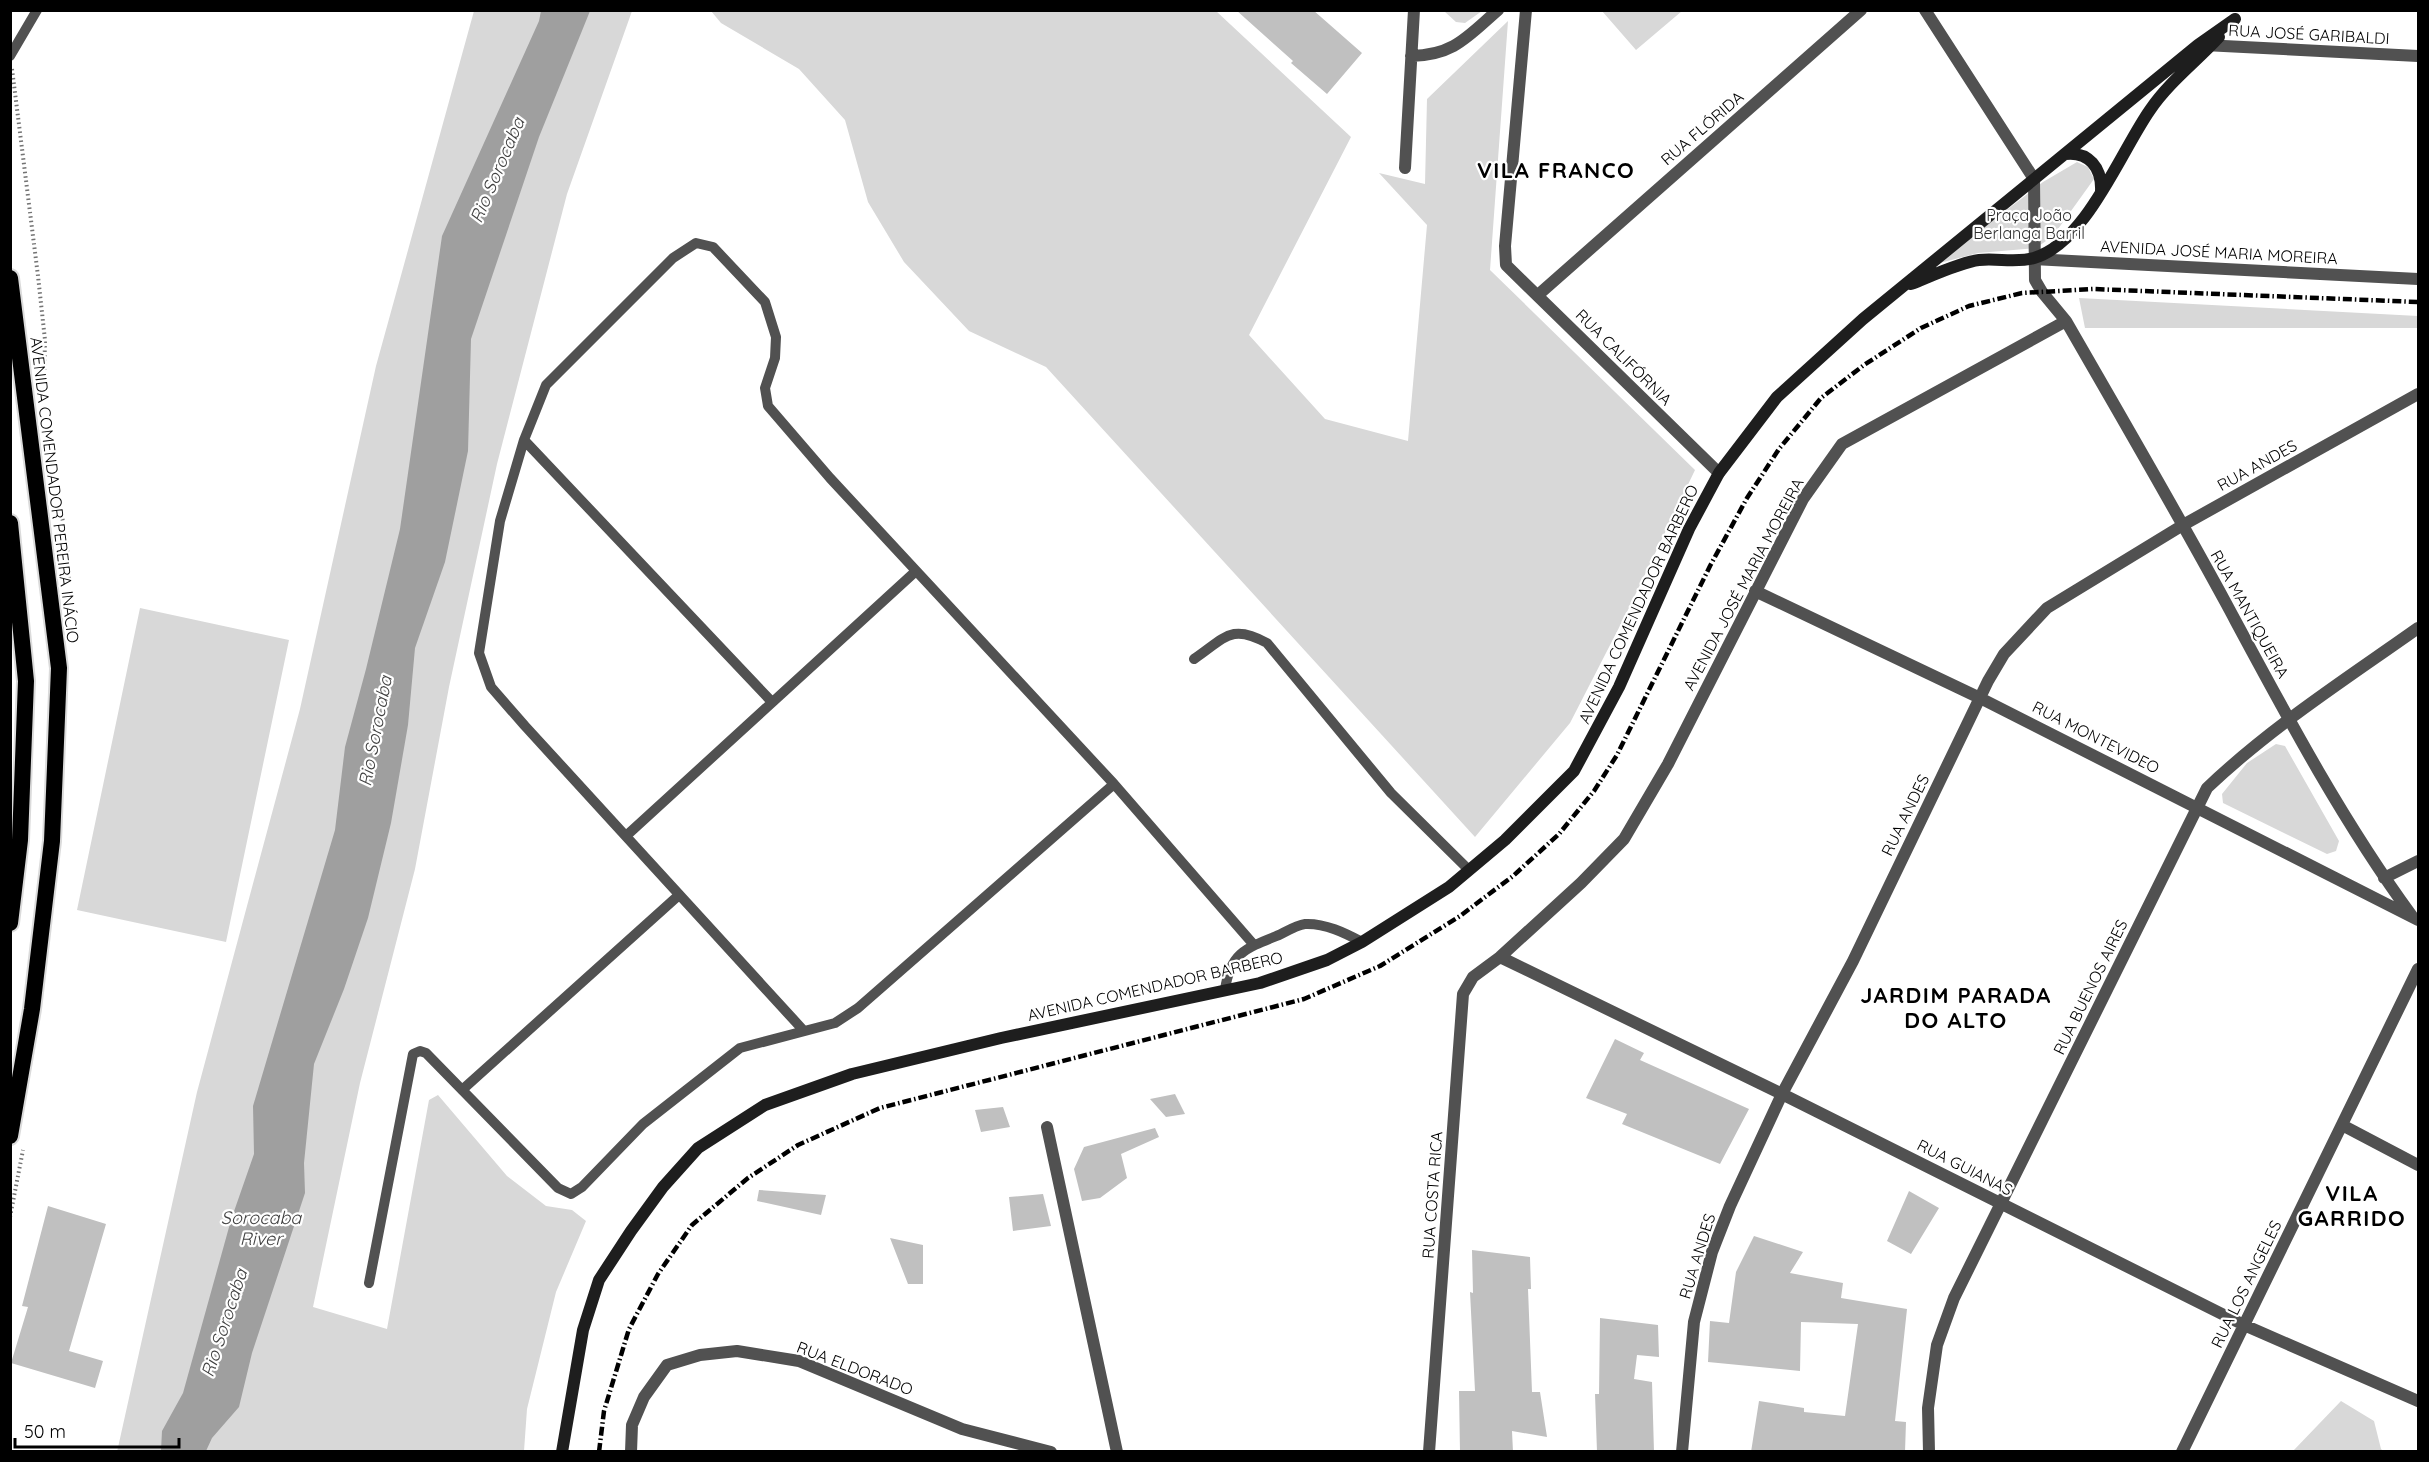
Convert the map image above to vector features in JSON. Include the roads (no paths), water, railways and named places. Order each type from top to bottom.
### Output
[{"type":"highway","name":"AVENIDA COMENDADOR PEREIRA INÁCIO","points":[[10,278],[59,668],[51,841],[32,1009],[10,1136]]},
{"type":"highway","points":[[10,523],[26,681],[10,923]]},
{"type":"main road","name":"AVENIDA COMENDADOR BARBERO","points":[[1901,288],[1977,260],[2033,259],[2056,247],[2073,232],[2102,191],[2150,110],[2173,81],[2240,15]]},
{"type":"main road","name":"AVENIDA COMENDADOR BARBERO","points":[[562,1452],[583,1330],[598,1280],[630,1231],[663,1187],[698,1148],[765,1105],[852,1074],[1001,1038],[1260,983],[1327,960],[1362,942],[1449,886],[1505,840],[1574,771],[1619,687],[1689,529],[1719,473],[1777,397],[1863,319],[2198,45],[2240,15]]},
{"type":"main road","points":[[2065,154],[2076,153],[2093,163],[2100,172],[2102,191]]},
{"type":"street","points":[[1405,168],[1414,10]]},
{"type":"street","points":[[1412,56],[1432,56],[1455,47],[1498,10]]},
{"type":"street","name":"RUA CALIFÓRNIA","points":[[1526,10],[1505,246],[1506,265],[1719,473]]},
{"type":"street","name":"RUA FLÓRIDA","points":[[1538,294],[1861,10]]},
{"type":"street","points":[[1925,10],[2034,179],[2034,280],[2066,321]]},
{"type":"street","name":"RUA JOSÉ GARIBALDI","points":[[2198,45],[2418,56]]},
{"type":"street","name":"AVENIDA JOSÉ MARIA MOREIRA","points":[[2033,259],[2418,279]]},
{"type":"street","name":"AVENIDA JOSÉ MARIA MOREIRA","points":[[1500,957],[1581,883],[1624,839],[1668,764],[1803,499],[1842,444],[2066,321]]},
{"type":"street","name":"RUA MANTIQUEIRA","points":[[2066,321],[2183,525],[2288,718],[2384,878],[2416,919]]},
{"type":"street","name":"RUA ANDES","points":[[1682,1452],[1694,1322],[1712,1252],[1730,1206],[1782,1094],[1853,961],[1980,698],[2004,654],[2047,608],[2183,525],[2418,394]]},
{"type":"street","name":"RUA MONTEVIDEO","points":[[1755,591],[1980,698],[2416,919]]},
{"type":"street","name":"RUA BUENOS AIRES","points":[[1929,1452],[1928,1408],[1937,1345],[1954,1298],[2206,788],[2240,756],[2288,718],[2418,628]]},
{"type":"street","points":[[2384,878],[2418,861]]},
{"type":"street","name":"RUA GUIANAS","points":[[1500,957],[1782,1094],[2244,1325],[2418,1401]]},
{"type":"street","name":"RUA COSTA RICA","points":[[1429,1452],[1463,994],[1473,977],[1500,957]]},
{"type":"street","name":"RUA LOS ANGELES","points":[[2182,1452],[2418,969]]},
{"type":"street","points":[[2342,1125],[2418,1165]]},
{"type":"street","points":[[1047,1127],[1117,1452]]},
{"type":"street","name":"RUA ELDORADO","points":[[631,1452],[632,1425],[644,1397],[667,1365],[700,1355],[737,1351],[799,1361],[962,1429],[1051,1452]]},
{"type":"lane","points":[[10,56],[37,10]]},
{"type":"lane","points":[[804,1031],[492,687],[478,653],[500,521],[524,440],[546,385],[673,258],[696,243],[713,247],[765,302],[776,337],[775,358],[765,388],[768,406],[830,478],[1114,784],[1254,945]]},
{"type":"lane","points":[[524,440],[772,702]]},
{"type":"lane","points":[[626,836],[916,571]]},
{"type":"lane","points":[[1194,659],[1232,633],[1250,634],[1267,643],[1391,793],[1469,870]]},
{"type":"lane","points":[[369,1283],[413,1054],[420,1050],[426,1053],[558,1188],[571,1194],[582,1187],[643,1124],[740,1048],[835,1023],[858,1008],[1114,784]]},
{"type":"lane","points":[[462,1090],[679,895]]},
{"type":"lane","points":[[1225,990],[1228,970],[1234,960],[1254,945],[1304,924],[1339,930],[1362,942]]},
{"type":"water","name":"Sorocaba River","points":[[541,11],[590,11],[539,137],[471,339],[468,451],[445,562],[415,648],[408,725],[391,823],[368,918],[344,989],[314,1064],[304,1163],[305,1193],[252,1353],[239,1407],[212,1438],[206,1451],[161,1451],[162,1431],[183,1393],[231,1220],[254,1154],[253,1106],[335,830],[345,747],[400,529],[442,236],[539,21]]},
{"type":"railway","points":[[599,1452],[604,1411],[629,1329],[658,1274],[692,1225],[748,1178],[798,1145],[880,1108],[1304,999],[1380,966],[1460,916],[1513,876],[1559,834],[1594,791],[1617,755],[1710,566],[1747,498],[1779,449],[1821,398],[1864,365],[1921,328],[1969,306],[2022,293],[2093,289],[2418,302]]},
{"type":"district","name":"VILA FRANCO","points":[[1556,170]]},
{"type":"district","name":"JARDIM PARADA DO ALTO","points":[[1956,1008]]},
{"type":"district","name":"VILA GARRIDO","points":[[2352,1206]]},
{"type":"water label","name":"Rio Sorocaba","points":[[497,170]]},
{"type":"water label","name":"Rio Sorocaba","points":[[375,731]]},
{"type":"water label","name":"Rio Sorocaba","points":[[224,1323]]},
{"type":"park label","name":"Praça João Berlanga Barril","points":[[2029,224]]}]
